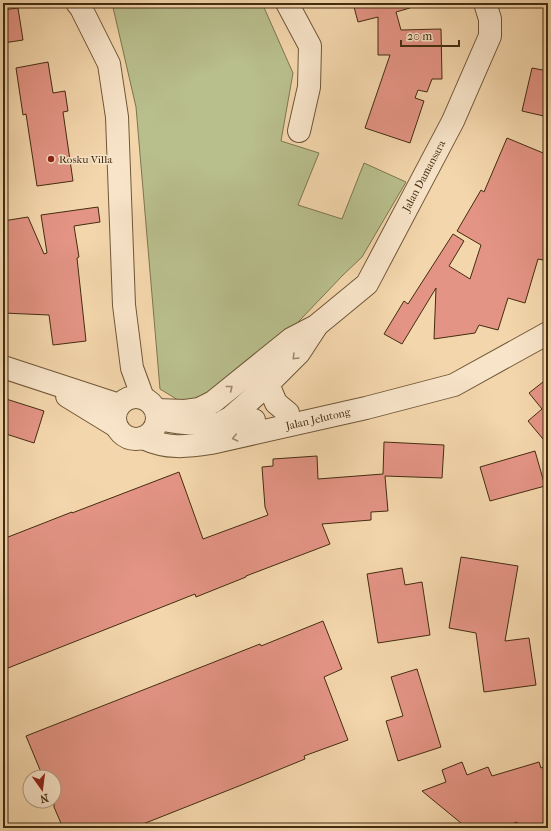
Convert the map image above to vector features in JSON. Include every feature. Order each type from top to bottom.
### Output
[{"type":"street","points":[[77,3],[81,8],[109,64],[117,117],[124,305],[120,374],[142,415]]},
{"type":"street","points":[[287,3],[310,46],[309,87],[299,131]]},
{"type":"street","name":"Jalan Damansara","points":[[142,415],[199,409],[213,402],[291,339],[316,326],[367,284],[453,121],[490,36],[490,19],[485,3]]},
{"type":"street","name":"Jalan Damansara","points":[[142,415],[175,434],[198,432],[218,425],[230,418],[268,384],[299,353],[316,326]]},
{"type":"street","name":"Jalan Jelutong","points":[[3,367],[142,415],[156,444],[191,446],[211,443],[366,408],[454,385],[548,333]]},
{"type":"street","name":"Jalan Jelutong","points":[[218,425],[244,422],[288,413],[452,373],[487,366]]},
{"type":"street","name":"Jalan Jelutong","points":[[35,377],[116,426],[125,437],[132,439],[142,415]]},
{"type":"street","points":[[268,384],[276,403],[288,413]]},
{"type":"street","points":[[116,426],[114,419],[115,411],[142,415]]},
{"type":"green space","points":[[112,3],[262,3],[293,73],[281,141],[319,153],[298,205],[342,219],[364,163],[406,182],[362,257],[280,341],[207,394],[183,403],[160,389],[136,107]]},
{"type":"building","points":[[353,3],[410,3],[410,8],[396,12],[401,30],[441,29],[442,79],[432,79],[427,92],[418,90],[415,98],[424,101],[410,143],[365,128],[390,55],[378,55],[378,17],[358,22]]},
{"type":"building","points":[[18,8],[23,40],[3,43],[3,10]]},
{"type":"building","points":[[48,62],[53,93],[65,91],[68,111],[63,112],[73,181],[37,186],[26,114],[23,115],[16,68]]},
{"type":"building","points":[[532,68],[548,71],[548,117],[522,111]]},
{"type":"building","points":[[507,138],[548,155],[548,261],[538,259],[525,303],[508,298],[498,330],[479,325],[475,333],[434,339],[436,288],[402,344],[384,334],[404,301],[408,304],[453,234],[464,241],[449,266],[470,279],[481,245],[457,231],[481,190],[484,192]]},
{"type":"building","points":[[98,207],[100,222],[74,226],[79,257],[77,258],[86,341],[53,345],[49,315],[3,313],[3,221],[28,217],[44,254],[47,253],[41,215]]},
{"type":"building","points":[[548,378],[548,445],[528,421],[542,409],[529,393]]},
{"type":"building","points":[[3,398],[44,411],[34,443],[3,433]]},
{"type":"building","points":[[384,442],[444,445],[442,478],[385,476],[388,511],[371,512],[371,520],[322,524],[330,544],[196,597],[195,594],[3,670],[3,539],[179,472],[203,539],[268,515],[265,507],[262,467],[273,466],[273,459],[317,456],[318,479],[383,474]]},
{"type":"building","points":[[535,451],[545,486],[490,501],[480,467]]},
{"type":"building","points":[[461,557],[518,566],[505,641],[529,638],[536,685],[484,692],[476,633],[449,628]]},
{"type":"building","points":[[402,568],[405,585],[422,582],[430,635],[378,643],[367,574]]},
{"type":"building","points":[[323,621],[342,669],[324,677],[348,740],[304,756],[305,759],[133,828],[63,828],[55,809],[62,809],[62,769],[40,769],[26,736],[260,644],[261,646]]},
{"type":"building","points":[[417,669],[441,747],[398,761],[386,721],[403,716],[391,677]]},
{"type":"building","points":[[462,762],[467,775],[488,767],[492,776],[539,762],[541,768],[548,765],[548,822],[530,828],[519,828],[517,822],[501,828],[467,828],[422,791],[446,782],[442,770]]},
{"type":"place","name":"Rosku Villa","points":[[51,159]]}]
